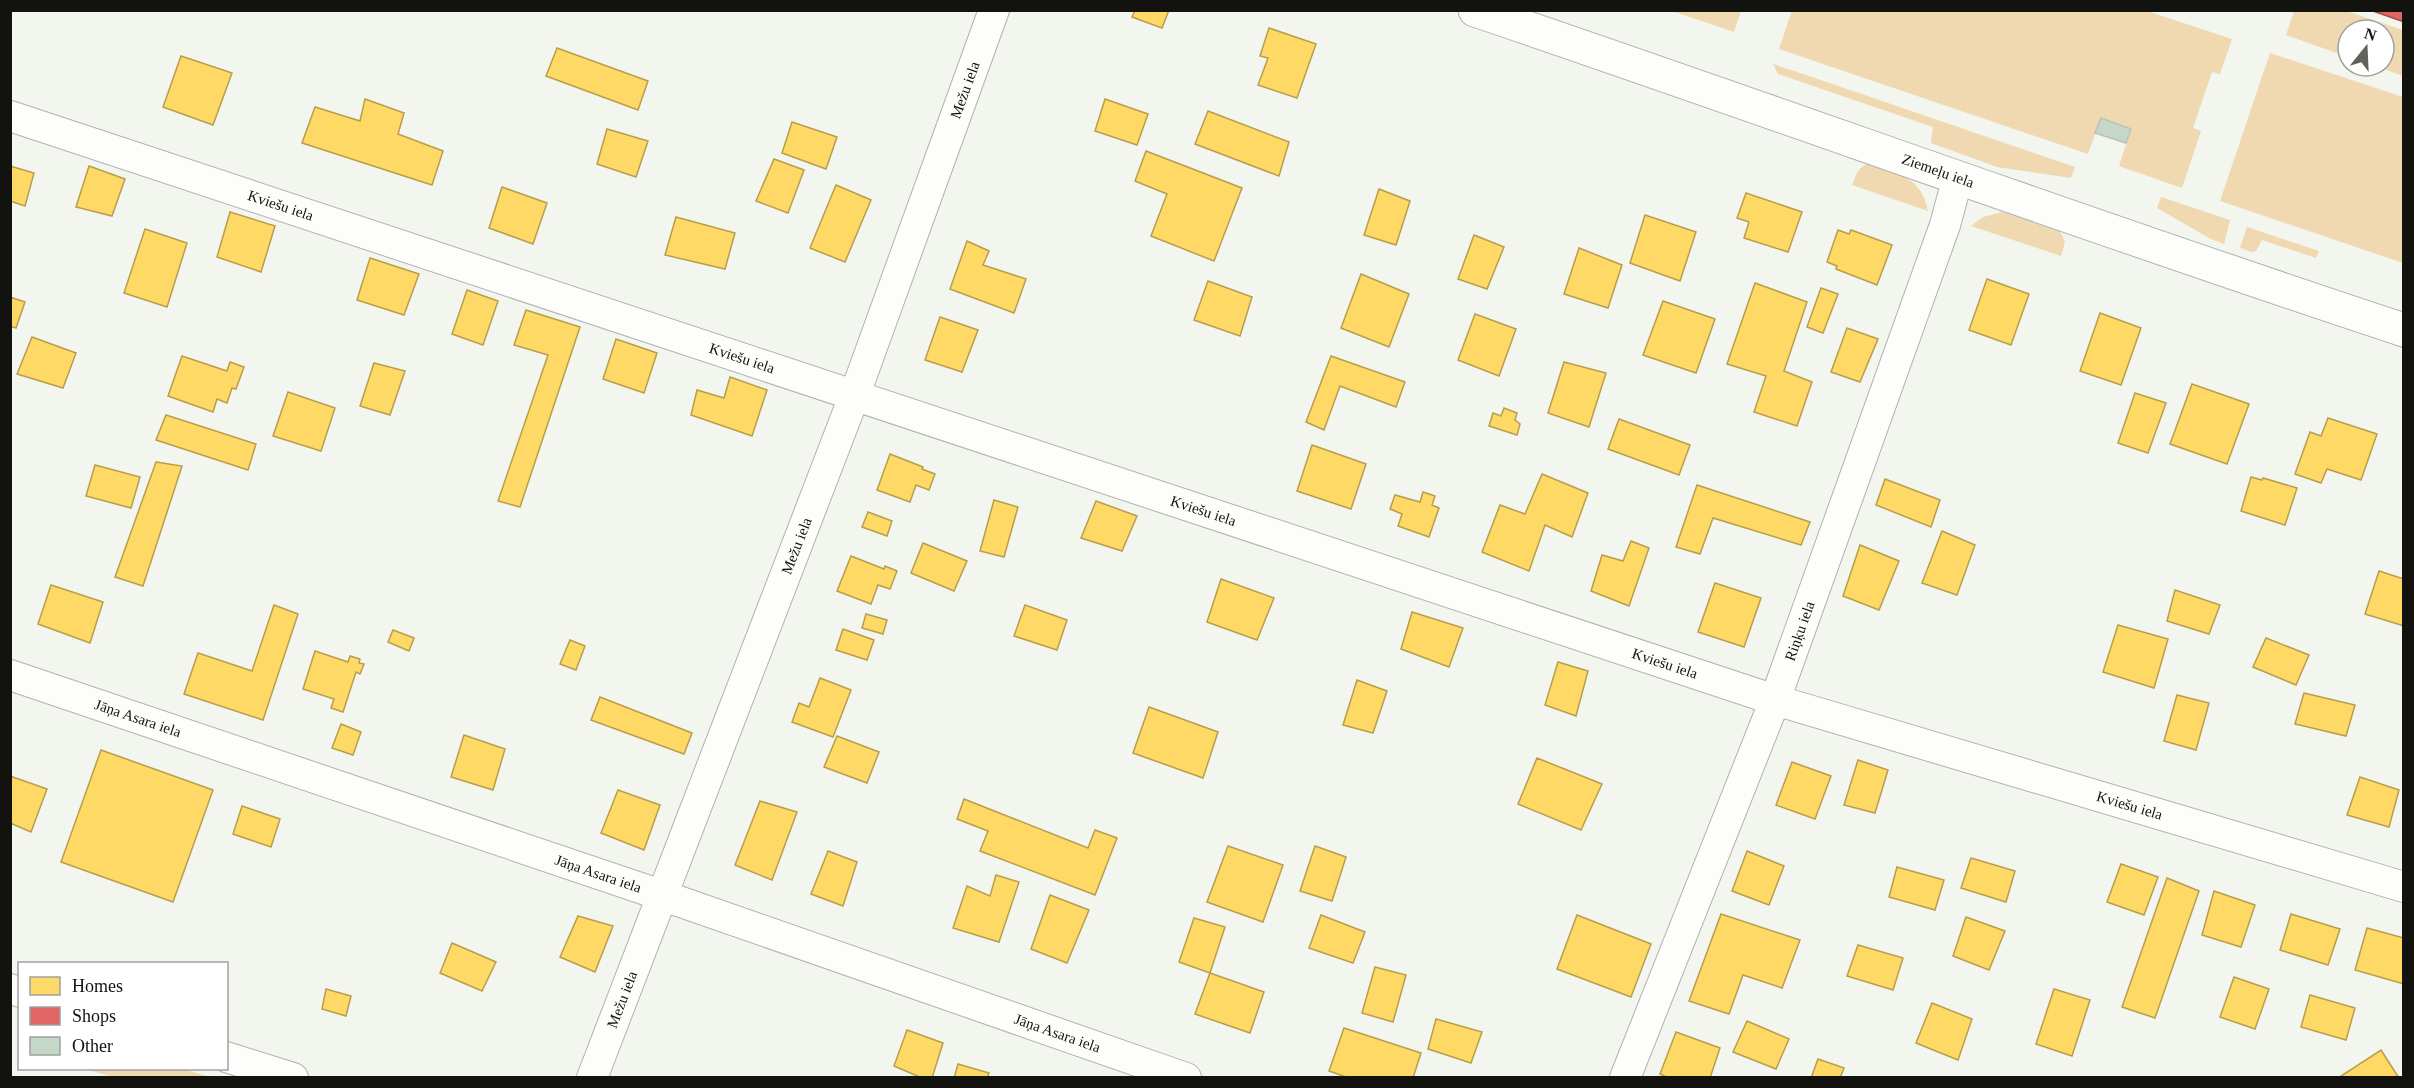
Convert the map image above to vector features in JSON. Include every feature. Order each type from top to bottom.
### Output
[{"type":"street","name":"Mežu iela","points":[[592,1077],[855,394],[994,10]]},
{"type":"street","name":"Ziemeļu iela","points":[[1474,10],[1741,100],[2223,271],[2403,330]]},
{"type":"street","name":"Kviešu iela","points":[[10,116],[1775,700],[2403,887]]},
{"type":"street","name":"Riņķu iela","points":[[1626,1077],[1775,700],[1945,225],[1958,177]]},
{"type":"street","name":"Jāņa Asara iela","points":[[10,675],[1186,1077]]},
{"type":"street","points":[[228,1058],[293,1077]]},
{"type":"shaded area","points":[[1792,10],[2147,11],[2232,39],[2220,74],[2212,72],[2193,128],[2201,131],[2182,188],[2119,166],[2131,129],[2101,118],[2088,154],[1779,49]]},
{"type":"shaded area","points":[[1672,11],[1741,11],[1734,32]]},
{"type":"shaded area","points":[[2294,11],[2346,11],[2367,18],[2336,18],[2336,53],[2286,35]]},
{"type":"shaded area","points":[[2396,28],[2403,30],[2403,76],[2396,74]]},
{"type":"shaded area","points":[[2270,53],[2336,75],[2336,78],[2346,78],[2403,97],[2403,263],[2220,201]]},
{"type":"shaded area","points":[[1773,64],[2075,167],[2071,178],[1997,167],[1931,143],[1933,127],[1778,74]]},
{"type":"shaded area","points":[[1868,164],[1907,178],[1920,191],[1928,211],[1852,185],[1860,169]]},
{"type":"shaded area","points":[[2161,197],[2230,220],[2224,244],[2157,208]]},
{"type":"shaded area","points":[[2002,212],[2060,231],[2065,242],[2061,256],[1971,226],[1983,217]]},
{"type":"shaded area","points":[[2247,227],[2319,251],[2316,258],[2262,240],[2256,251],[2252,252],[2240,248]]},
{"type":"shaded area","points":[[88,1070],[186,1070],[210,1077],[113,1077]]},
{"type":"building: Homes","points":[[1135,10],[1169,10],[1162,28],[1132,17]]},
{"type":"building: Homes","points":[[1269,28],[1316,44],[1297,98],[1258,85],[1268,58],[1260,56]]},
{"type":"building: Homes","points":[[557,48],[648,81],[638,110],[546,76]]},
{"type":"building: Homes","points":[[181,56],[232,73],[213,125],[163,107]]},
{"type":"building: Homes","points":[[365,99],[404,113],[398,134],[443,151],[432,185],[302,143],[315,107],[360,121]]},
{"type":"building: Homes","points":[[1105,99],[1148,114],[1137,145],[1095,131]]},
{"type":"building: Homes","points":[[1208,111],[1289,142],[1279,176],[1195,144]]},
{"type":"building: Homes","points":[[792,122],[837,137],[826,169],[782,153]]},
{"type":"building: Homes","points":[[607,129],[648,141],[636,177],[597,164]]},
{"type":"building: Homes","points":[[1146,151],[1242,188],[1214,261],[1151,236],[1167,194],[1135,181]]},
{"type":"building: Homes","points":[[774,159],[804,170],[788,213],[756,201]]},
{"type":"building: Homes","points":[[10,166],[34,173],[25,206],[10,201]]},
{"type":"building: Homes","points":[[89,166],[125,179],[112,216],[76,207]]},
{"type":"building: Homes","points":[[836,185],[871,200],[845,262],[810,248]]},
{"type":"building: Homes","points":[[502,187],[547,203],[533,244],[489,228]]},
{"type":"building: Homes","points":[[1379,189],[1410,201],[1396,245],[1364,235]]},
{"type":"building: Homes","points":[[1746,193],[1802,212],[1788,252],[1744,238],[1749,222],[1737,218]]},
{"type":"building: Homes","points":[[230,212],[275,226],[261,272],[217,257]]},
{"type":"building: Homes","points":[[1645,215],[1696,232],[1680,281],[1630,263]]},
{"type":"building: Homes","points":[[676,217],[735,233],[725,269],[665,255]]},
{"type":"building: Homes","points":[[145,229],[187,243],[167,307],[124,293]]},
{"type":"building: Homes","points":[[1838,230],[1849,234],[1851,230],[1892,245],[1877,285],[1836,269],[1837,266],[1827,262]]},
{"type":"building: Homes","points":[[1474,235],[1504,247],[1487,289],[1458,279]]},
{"type":"building: Homes","points":[[967,241],[989,251],[983,265],[1026,279],[1014,313],[950,289]]},
{"type":"building: Homes","points":[[1579,248],[1622,265],[1608,308],[1564,294]]},
{"type":"building: Homes","points":[[370,258],[419,274],[404,315],[357,300]]},
{"type":"building: Homes","points":[[1361,274],[1409,294],[1389,347],[1341,328]]},
{"type":"building: Homes","points":[[1987,279],[2029,294],[2011,345],[1969,330]]},
{"type":"building: Homes","points":[[1208,281],[1252,297],[1240,336],[1194,320]]},
{"type":"building: Homes","points":[[1755,283],[1807,302],[1784,371],[1812,382],[1797,426],[1754,412],[1766,376],[1727,364]]},
{"type":"building: Homes","points":[[1821,288],[1838,294],[1823,333],[1807,327]]},
{"type":"building: Homes","points":[[467,290],[498,301],[483,345],[452,334]]},
{"type":"building: Homes","points":[[10,297],[25,302],[16,328],[10,326]]},
{"type":"building: Homes","points":[[1663,301],[1715,319],[1696,373],[1643,355]]},
{"type":"building: Homes","points":[[526,310],[580,327],[520,507],[498,501],[548,355],[514,345]]},
{"type":"building: Homes","points":[[2100,313],[2141,328],[2121,385],[2080,371]]},
{"type":"building: Homes","points":[[1475,314],[1516,329],[1499,376],[1458,360]]},
{"type":"building: Homes","points":[[940,317],[978,330],[962,372],[925,360]]},
{"type":"building: Homes","points":[[1847,328],[1878,339],[1860,382],[1831,372]]},
{"type":"building: Homes","points":[[32,337],[76,353],[63,388],[17,374]]},
{"type":"building: Homes","points":[[616,339],[657,353],[644,393],[603,379]]},
{"type":"building: Homes","points":[[182,356],[227,371],[230,362],[244,367],[236,389],[232,388],[227,403],[217,399],[213,412],[168,396]]},
{"type":"building: Homes","points":[[1331,356],[1405,382],[1396,407],[1340,386],[1324,430],[1306,422]]},
{"type":"building: Homes","points":[[1564,362],[1606,373],[1589,427],[1548,413]]},
{"type":"building: Homes","points":[[374,363],[405,371],[390,415],[360,406]]},
{"type":"building: Homes","points":[[730,377],[767,390],[752,436],[691,415],[697,390],[724,398]]},
{"type":"building: Homes","points":[[2192,384],[2249,404],[2227,464],[2170,444]]},
{"type":"building: Homes","points":[[288,392],[335,408],[321,451],[273,436]]},
{"type":"building: Homes","points":[[2135,393],[2166,403],[2148,453],[2118,443]]},
{"type":"building: Homes","points":[[1504,408],[1517,413],[1515,420],[1520,424],[1517,435],[1489,426],[1493,413],[1501,416]]},
{"type":"building: Homes","points":[[166,415],[256,444],[248,470],[156,440]]},
{"type":"building: Homes","points":[[2328,418],[2377,434],[2361,480],[2327,469],[2321,483],[2295,474],[2310,432],[2321,436]]},
{"type":"building: Homes","points":[[1619,419],[1690,445],[1679,475],[1608,449]]},
{"type":"building: Homes","points":[[1312,445],[1366,464],[1351,509],[1297,491]]},
{"type":"building: Homes","points":[[890,454],[935,474],[929,490],[916,485],[910,502],[877,490]]},
{"type":"building: Homes","points":[[156,462],[182,466],[143,586],[115,577]]},
{"type":"building: Homes","points":[[95,465],[140,477],[131,508],[86,496]]},
{"type":"building: Homes","points":[[1542,474],[1588,493],[1572,537],[1545,525],[1529,571],[1482,552],[1500,505],[1525,514]]},
{"type":"building: Homes","points":[[2251,477],[2262,480],[2263,478],[2297,488],[2285,525],[2241,511]]},
{"type":"building: Homes","points":[[1885,479],[1940,500],[1931,527],[1876,505]]},
{"type":"building: Homes","points":[[1697,485],[1810,522],[1801,545],[1713,518],[1700,554],[1676,547]]},
{"type":"building: Homes","points":[[1423,492],[1435,496],[1432,505],[1439,508],[1429,537],[1398,526],[1402,514],[1390,509],[1395,495],[1420,502]]},
{"type":"building: Homes","points":[[994,500],[1018,507],[1004,557],[980,551]]},
{"type":"building: Homes","points":[[1096,501],[1137,516],[1122,551],[1081,538]]},
{"type":"building: Homes","points":[[868,512],[892,521],[887,536],[862,527]]},
{"type":"building: Homes","points":[[1942,531],[1975,545],[1957,595],[1922,583]]},
{"type":"building: Homes","points":[[1631,541],[1649,548],[1629,606],[1591,591],[1602,555],[1623,561]]},
{"type":"building: Homes","points":[[923,543],[967,561],[954,591],[911,573]]},
{"type":"building: Homes","points":[[1860,545],[1899,561],[1879,610],[1843,596]]},
{"type":"building: Homes","points":[[851,556],[884,569],[885,566],[897,571],[890,589],[878,585],[871,604],[837,591]]},
{"type":"building: Homes","points":[[2379,571],[2404,579],[2404,626],[2365,614]]},
{"type":"building: Homes","points":[[1221,579],[1274,598],[1257,640],[1207,622]]},
{"type":"building: Homes","points":[[1715,583],[1761,598],[1744,647],[1698,632]]},
{"type":"building: Homes","points":[[51,585],[103,602],[90,643],[38,624]]},
{"type":"building: Homes","points":[[2175,590],[2220,605],[2209,634],[2167,621]]},
{"type":"building: Homes","points":[[274,605],[298,614],[263,720],[184,694],[198,653],[252,671]]},
{"type":"building: Homes","points":[[1025,605],[1067,620],[1057,650],[1014,636]]},
{"type":"building: Homes","points":[[1412,612],[1463,628],[1449,667],[1401,649]]},
{"type":"building: Homes","points":[[866,614],[887,620],[883,634],[862,628]]},
{"type":"building: Homes","points":[[2118,625],[2168,639],[2154,688],[2103,672]]},
{"type":"building: Homes","points":[[843,629],[874,640],[867,660],[836,650]]},
{"type":"building: Homes","points":[[393,630],[414,638],[409,651],[388,642]]},
{"type":"building: Homes","points":[[2266,638],[2309,655],[2296,685],[2253,667]]},
{"type":"building: Homes","points":[[570,640],[585,646],[576,670],[560,664]]},
{"type":"building: Homes","points":[[315,651],[348,662],[350,656],[360,659],[359,663],[364,664],[360,674],[356,672],[343,712],[331,708],[334,699],[303,689]]},
{"type":"building: Homes","points":[[1558,662],[1588,671],[1576,716],[1545,705]]},
{"type":"building: Homes","points":[[820,678],[851,690],[833,737],[792,722],[799,703],[809,707]]},
{"type":"building: Homes","points":[[1357,680],[1387,691],[1373,733],[1343,725]]},
{"type":"building: Homes","points":[[2304,693],[2355,705],[2346,736],[2295,724]]},
{"type":"building: Homes","points":[[2177,695],[2209,703],[2196,750],[2164,741]]},
{"type":"building: Homes","points":[[600,697],[692,733],[684,754],[591,720]]},
{"type":"building: Homes","points":[[1149,707],[1218,732],[1203,778],[1133,753]]},
{"type":"building: Homes","points":[[341,724],[361,732],[353,755],[332,748]]},
{"type":"building: Homes","points":[[464,735],[505,749],[493,790],[451,777]]},
{"type":"building: Homes","points":[[837,736],[879,752],[867,783],[824,767]]},
{"type":"building: Homes","points":[[101,750],[213,790],[173,902],[61,862]]},
{"type":"building: Homes","points":[[1537,758],[1602,784],[1581,830],[1518,804]]},
{"type":"building: Homes","points":[[1858,760],[1888,770],[1875,813],[1844,805]]},
{"type":"building: Homes","points":[[1792,762],[1831,776],[1815,819],[1776,805]]},
{"type":"building: Homes","points":[[10,776],[47,789],[31,832],[10,823]]},
{"type":"building: Homes","points":[[2360,777],[2399,790],[2389,827],[2347,815]]},
{"type":"building: Homes","points":[[618,790],[660,805],[644,850],[601,833]]},
{"type":"building: Homes","points":[[964,799],[1088,848],[1095,830],[1117,838],[1095,895],[980,851],[988,831],[957,819]]},
{"type":"building: Homes","points":[[760,801],[797,812],[772,880],[735,865]]},
{"type":"building: Homes","points":[[242,806],[280,819],[271,847],[233,834]]},
{"type":"building: Homes","points":[[1228,846],[1283,865],[1263,922],[1207,902]]},
{"type":"building: Homes","points":[[1315,846],[1346,857],[1332,901],[1300,891]]},
{"type":"building: Homes","points":[[828,851],[857,862],[843,906],[811,894]]},
{"type":"building: Homes","points":[[1747,851],[1784,866],[1769,905],[1732,891]]},
{"type":"building: Homes","points":[[1971,858],[2015,871],[2006,902],[1961,888]]},
{"type":"building: Homes","points":[[2121,864],[2158,877],[2144,915],[2107,902]]},
{"type":"building: Homes","points":[[1897,867],[1944,880],[1935,910],[1889,897]]},
{"type":"building: Homes","points":[[996,875],[1019,882],[999,942],[953,928],[967,886],[990,896]]},
{"type":"building: Homes","points":[[2167,878],[2199,891],[2155,1018],[2122,1007]]},
{"type":"building: Homes","points":[[2214,891],[2255,905],[2241,947],[2202,935]]},
{"type":"building: Homes","points":[[1050,895],[1089,910],[1067,963],[1031,949]]},
{"type":"building: Homes","points":[[1721,914],[1800,940],[1782,988],[1743,975],[1729,1014],[1689,1001]]},
{"type":"building: Homes","points":[[2291,914],[2340,929],[2328,965],[2280,950]]},
{"type":"building: Homes","points":[[1321,915],[1365,932],[1353,963],[1309,948]]},
{"type":"building: Homes","points":[[1577,915],[1651,944],[1631,997],[1557,969]]},
{"type":"building: Homes","points":[[578,916],[613,926],[595,972],[560,957]]},
{"type":"building: Homes","points":[[1966,917],[2005,931],[1989,970],[1953,956]]},
{"type":"building: Homes","points":[[1194,918],[1225,927],[1210,973],[1179,962]]},
{"type":"building: Homes","points":[[2367,928],[2404,938],[2404,984],[2355,970]]},
{"type":"building: Homes","points":[[452,943],[496,962],[482,991],[440,973]]},
{"type":"building: Homes","points":[[1858,945],[1903,958],[1893,990],[1847,976]]},
{"type":"building: Homes","points":[[1375,967],[1406,975],[1393,1022],[1362,1013]]},
{"type":"building: Homes","points":[[1210,973],[1264,992],[1250,1033],[1195,1014]]},
{"type":"building: Homes","points":[[2234,977],[2269,989],[2255,1029],[2220,1017]]},
{"type":"building: Homes","points":[[326,989],[351,996],[346,1016],[322,1009]]},
{"type":"building: Homes","points":[[2054,989],[2090,1000],[2072,1056],[2036,1044]]},
{"type":"building: Homes","points":[[2310,995],[2355,1008],[2346,1040],[2301,1027]]},
{"type":"building: Homes","points":[[1932,1003],[1972,1019],[1958,1060],[1916,1043]]},
{"type":"building: Homes","points":[[1436,1019],[1482,1032],[1471,1063],[1428,1049]]},
{"type":"building: Homes","points":[[1747,1021],[1789,1039],[1776,1069],[1733,1052]]},
{"type":"building: Homes","points":[[1344,1028],[1421,1053],[1413,1078],[1349,1078],[1329,1071]]},
{"type":"building: Homes","points":[[907,1030],[943,1043],[932,1078],[922,1078],[894,1066]]},
{"type":"building: Homes","points":[[1676,1032],[1720,1048],[1710,1078],[1669,1078],[1660,1074]]},
{"type":"building: Homes","points":[[2381,1050],[2399,1078],[2338,1078]]},
{"type":"building: Homes","points":[[1818,1059],[1844,1068],[1840,1078],[1811,1078]]},
{"type":"building: Homes","points":[[958,1064],[989,1073],[987,1078],[954,1078]]},
{"type":"building: Shops","points":[[2370,10],[2404,10],[2404,22]]},
{"type":"building: Other","points":[[2101,118],[2131,129],[2126,143],[2095,133]]}]
